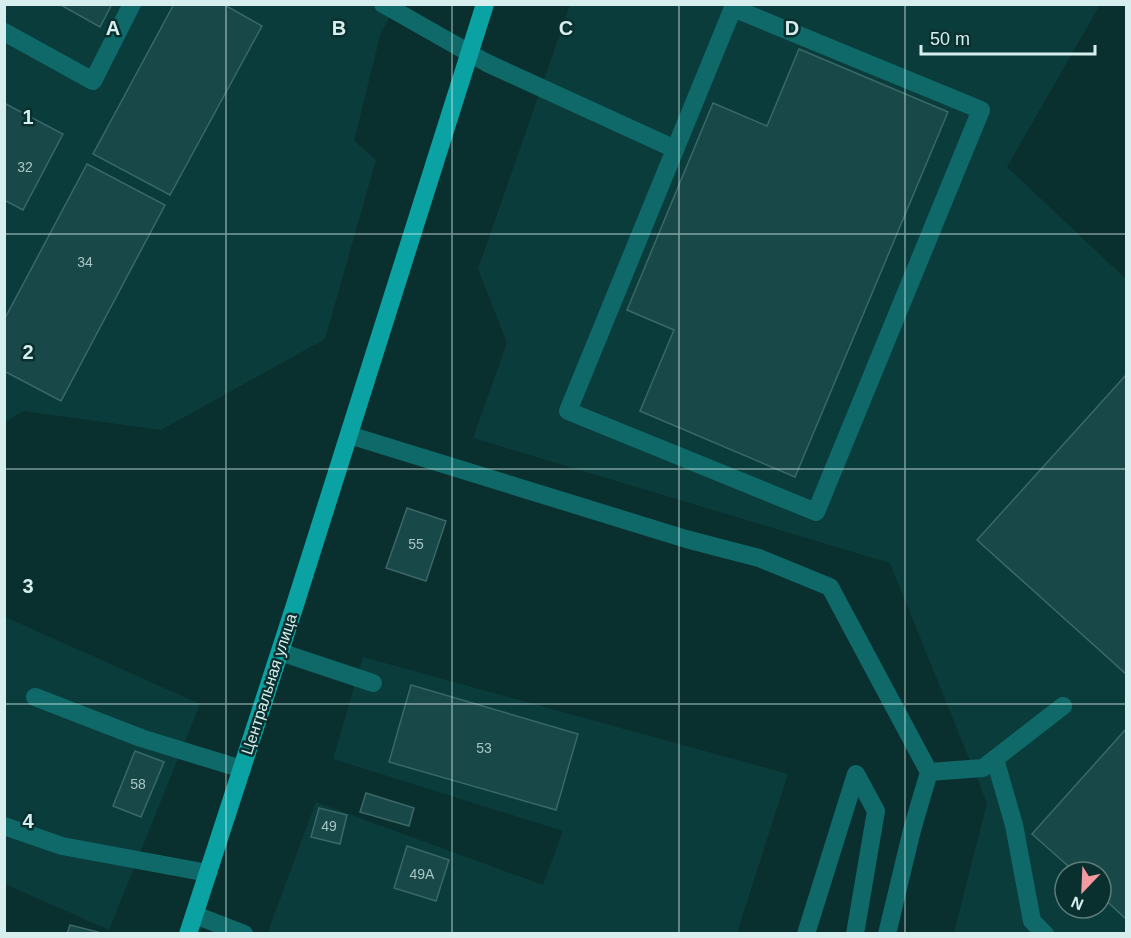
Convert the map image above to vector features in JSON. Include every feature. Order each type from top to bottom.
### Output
[{"type":"main road","name":"Центральная улица","points":[[188,933],[280,652],[485,4]]},
{"type":"lane","points":[[4,33],[93,81],[132,4]]},
{"type":"lane","points":[[383,4],[470,55],[675,149]]},
{"type":"lane","points":[[734,8],[981,110],[816,512],[568,411],[675,149],[734,8]]},
{"type":"lane","points":[[349,435],[686,539],[759,558],[830,587],[929,772],[912,830],[887,933]]},
{"type":"lane","points":[[280,652],[374,683]]},
{"type":"lane","points":[[35,697],[141,738],[242,769]]},
{"type":"lane","points":[[929,772],[983,768],[1063,706]]},
{"type":"lane","points":[[995,759],[1014,825],[1032,921],[1045,933]]},
{"type":"lane","points":[[806,933],[856,774],[876,811],[855,933]]},
{"type":"lane","points":[[4,826],[62,846],[208,873]]},
{"type":"lane","points":[[195,915],[244,933]]},
{"type":"shaded area","points":[[5,5],[397,5],[381,32],[354,141],[376,160],[325,339],[161,430],[23,411],[5,422]]},
{"type":"shaded area","points":[[570,5],[1100,5],[1007,167],[1126,279],[1126,933],[954,933],[987,803],[890,563],[473,438],[507,343],[478,269]]},
{"type":"shaded area","points":[[5,617],[200,704],[109,930],[5,884]]},
{"type":"shaded area","points":[[363,657],[788,774],[737,933],[267,934],[316,802],[543,885],[563,831],[333,759]]},
{"type":"building","points":[[59,4],[112,4],[100,27]]},
{"type":"building","points":[[174,4],[223,4],[262,26],[170,195],[93,154]]},
{"type":"building","points":[[799,49],[948,112],[795,477],[640,411],[674,330],[627,310],[713,103],[767,126]]},
{"type":"building","points":[[4,103],[63,134],[23,210],[4,200]]},
{"type":"building","points":[[87,164],[165,205],[61,401],[4,371],[4,320]]},
{"type":"building","points":[[1126,375],[1126,674],[977,540]]},
{"type":"building","points":[[407,508],[446,521],[426,581],[386,568]]},
{"type":"building","points":[[411,685],[578,734],[556,810],[389,762]]},
{"type":"building","points":[[1126,729],[1126,919],[1113,907],[1113,860],[1061,860],[1032,834]]},
{"type":"building","points":[[135,751],[164,762],[141,817],[113,806]]},
{"type":"building","points":[[366,793],[414,808],[409,826],[360,812]]},
{"type":"building","points":[[319,808],[347,815],[340,844],[311,837]]},
{"type":"building","points":[[407,846],[449,860],[436,901],[394,888]]},
{"type":"building","points":[[70,925],[98,932],[98,934],[67,934]]}]
